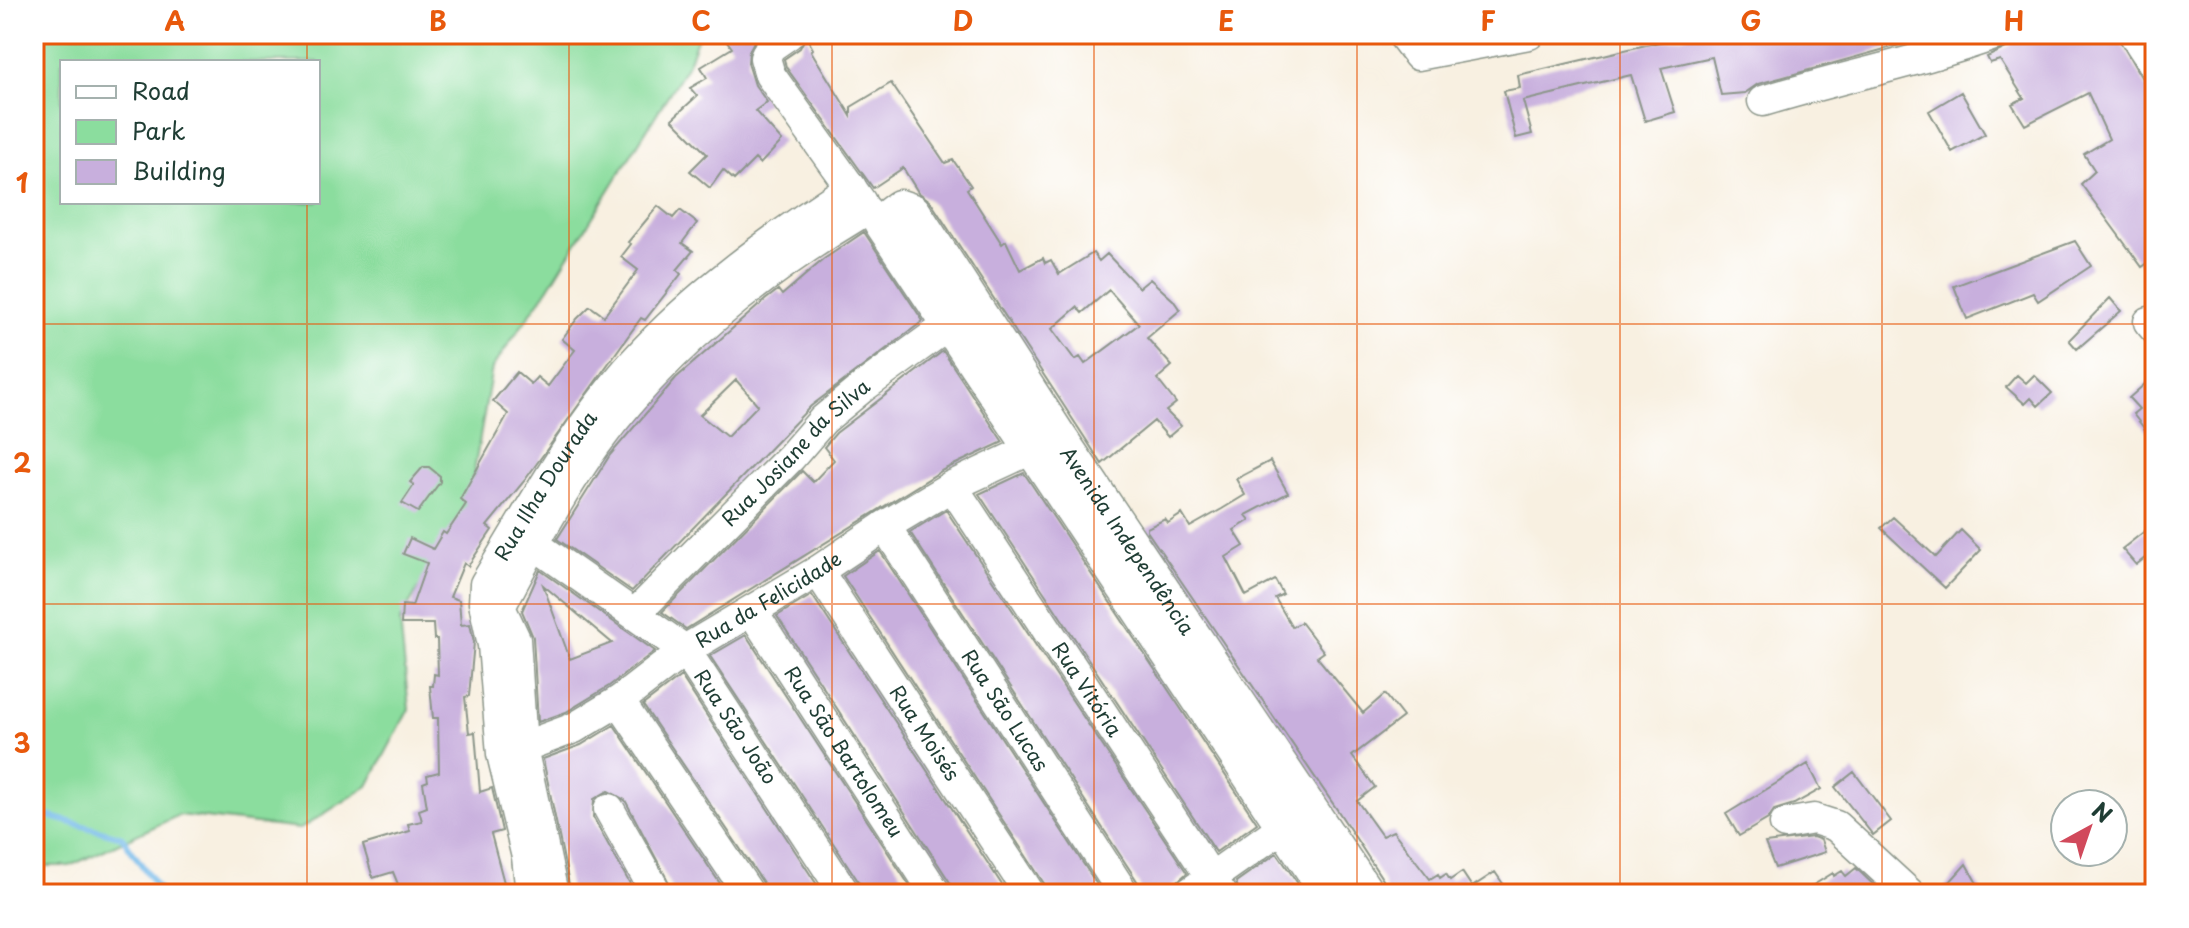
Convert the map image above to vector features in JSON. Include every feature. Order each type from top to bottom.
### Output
[{"type":"main road","name":"Avenida Independência","points":[[867,206],[912,213],[962,315],[1166,623],[1296,818],[1365,894]]},
{"type":"main road","name":"Avenida Independência","points":[[1296,818],[1331,894]]},
{"type":"street","points":[[1402,34],[1418,55],[1529,34]]},
{"type":"street","points":[[1763,101],[1828,81],[1929,59],[1997,34]]},
{"type":"street","points":[[2134,34],[2155,66]]},
{"type":"street","points":[[783,37],[765,58],[770,75],[867,206]]},
{"type":"street","name":"Rua Ilha Dourada","points":[[531,894],[512,751],[503,638],[484,603],[485,584],[525,538],[568,449],[644,369],[754,283],[799,236],[867,206]]},
{"type":"street","name":"Rua Josiane da Silva","points":[[635,614],[791,457],[823,420],[962,315]]},
{"type":"street","name":"Rua da Felicidade","points":[[512,751],[574,728],[619,701],[685,650],[818,571],[885,526],[952,486],[1047,443]]},
{"type":"street","name":"Rua Vitória","points":[[952,486],[1207,889]]},
{"type":"street","name":"Rua São Lucas","points":[[885,526],[1124,894]]},
{"type":"street","name":"Rua São João","points":[[525,538],[685,650],[845,894]]},
{"type":"street","name":"Rua Moisés","points":[[818,571],[1030,894]]},
{"type":"street","name":"Rua São Bartolomeu","points":[[752,611],[936,894]]},
{"type":"street","points":[[619,701],[749,894]]},
{"type":"street","name":"Rua Ilha Dourada","points":[[512,751],[553,894]]},
{"type":"street","points":[[609,809],[653,893]]},
{"type":"street","points":[[1207,889],[1296,818]]},
{"type":"street","points":[[1785,824],[1814,819],[1836,826],[1910,894]]},
{"type":"green space","points":[[34,34],[699,34],[688,63],[548,289],[492,368],[469,501],[400,621],[409,709],[368,786],[300,829],[179,815],[70,866],[34,866]]},
{"type":"building","points":[[722,34],[758,34],[749,51],[748,63],[755,85],[767,102],[755,111],[782,141],[760,164],[755,159],[734,180],[723,170],[710,188],[690,171],[707,154],[672,119],[697,96],[690,88],[707,78],[701,67],[732,48]]},
{"type":"building","points":[[1693,34],[1939,34],[1758,84],[1745,93],[1721,95],[1712,57],[1661,68],[1675,112],[1645,121],[1631,75],[1523,101],[1532,134],[1516,138],[1504,91],[1520,88],[1518,75]]},
{"type":"building","points":[[2015,34],[2116,34],[2155,101],[2155,258],[2142,267],[2081,184],[2095,171],[2084,154],[2109,139],[2088,93],[2025,125],[2012,104],[2024,98],[2000,60],[1990,63],[1987,57],[2010,46]]},
{"type":"building","points":[[806,36],[813,49],[811,51],[851,116],[851,107],[891,83],[945,163],[953,160],[971,186],[967,189],[1002,244],[1006,241],[1020,270],[1043,258],[1045,263],[1051,260],[1059,274],[1093,253],[1099,261],[1107,254],[1139,288],[1150,279],[1173,300],[1180,310],[1147,338],[1172,366],[1157,379],[1176,403],[1166,411],[1181,426],[1168,437],[1154,421],[1102,464],[930,201],[918,192],[903,168],[873,188],[786,67],[784,59],[800,48]],"holes":[[[1109,290],[1139,324],[1085,364],[1080,357],[1075,360],[1052,329],[1077,307],[1082,313]]]},
{"type":"building","points":[[1961,92],[1985,134],[1952,152],[1929,111]]},
{"type":"building","points":[[658,206],[673,218],[680,210],[697,223],[682,243],[693,251],[677,270],[681,274],[645,320],[641,318],[525,480],[487,526],[492,530],[468,566],[464,563],[450,597],[459,600],[461,625],[470,624],[474,642],[469,696],[465,697],[469,733],[475,732],[480,792],[492,788],[502,831],[491,834],[507,894],[402,894],[393,872],[373,878],[363,845],[410,831],[408,824],[422,821],[419,810],[427,807],[423,783],[428,781],[427,775],[439,772],[438,718],[433,718],[430,686],[433,686],[434,674],[438,675],[437,639],[434,639],[433,624],[401,624],[402,605],[412,606],[427,563],[403,554],[410,538],[433,549],[443,532],[446,534],[466,504],[460,499],[508,414],[493,401],[517,372],[531,384],[537,377],[548,386],[575,350],[562,339],[577,319],[590,306],[604,316],[638,270],[621,257],[631,244],[628,242]]},
{"type":"building","points":[[864,232],[923,321],[811,406],[632,591],[557,539],[610,455],[676,378],[765,300],[778,290],[782,295],[824,259]],"holes":[[[736,380],[758,405],[727,437],[700,415]]]},
{"type":"building","points":[[2075,241],[2091,266],[2038,301],[2033,293],[1967,319],[1954,286]]},
{"type":"building","points":[[2110,298],[2121,311],[2077,349],[2069,340]]},
{"type":"building","points":[[943,351],[1003,442],[943,470],[686,629],[662,612],[802,471],[813,482],[834,460],[824,447],[836,433]]},
{"type":"building","points":[[2017,375],[2026,383],[2034,375],[2052,393],[2038,406],[2031,398],[2025,404],[2006,387]]},
{"type":"building","points":[[2155,375],[2155,442],[2133,414],[2139,409],[2129,398]]},
{"type":"building","points":[[1270,461],[1288,493],[1246,515],[1250,520],[1234,530],[1244,546],[1226,557],[1246,596],[1275,580],[1283,594],[1275,598],[1292,627],[1301,622],[1324,652],[1317,657],[1363,713],[1385,694],[1403,717],[1352,756],[1375,787],[1357,801],[1382,836],[1393,831],[1430,879],[1446,874],[1450,880],[1462,872],[1472,887],[1495,872],[1510,894],[1387,894],[1383,880],[1338,811],[1147,531],[1147,528],[1165,519],[1168,523],[1182,514],[1190,527],[1222,509],[1245,495],[1236,479]]},
{"type":"building","points":[[423,467],[429,467],[440,476],[440,482],[418,512],[402,503],[414,485],[410,482]]},
{"type":"building","points":[[1024,473],[1257,823],[1216,852],[979,494]]},
{"type":"building","points":[[946,510],[1187,873],[1172,886],[1170,894],[1142,894],[1139,884],[910,532]]},
{"type":"building","points":[[1893,517],[1936,557],[1961,530],[1981,550],[1945,588],[1881,528]]},
{"type":"building","points":[[2155,523],[2155,550],[2136,565],[2122,549]]},
{"type":"building","points":[[880,551],[1103,894],[1051,894],[843,576]]},
{"type":"building","points":[[540,570],[655,651],[609,686],[566,712],[538,722],[533,637],[522,611]],"holes":[[[543,585],[612,643],[570,659]]]},
{"type":"building","points":[[812,595],[1008,894],[954,894],[951,884],[777,616]]},
{"type":"building","points":[[746,635],[915,894],[863,894],[860,884],[710,656]]},
{"type":"building","points":[[681,676],[823,894],[767,894],[764,884],[643,705]]},
{"type":"building","points":[[614,725],[727,894],[675,894],[625,800],[608,791],[594,799],[593,817],[634,891],[627,894],[571,894],[543,759],[581,745]]},
{"type":"building","points":[[1808,764],[1821,789],[1794,804],[1774,810],[1768,819],[1739,836],[1726,814]]},
{"type":"building","points":[[1854,772],[1891,821],[1873,835],[1835,787]]},
{"type":"building","points":[[1813,837],[1821,840],[1825,852],[1775,868],[1765,843]]},
{"type":"building","points":[[1277,853],[1305,894],[1240,894],[1236,882]]},
{"type":"building","points":[[1966,864],[1983,894],[1939,894]]},
{"type":"building","points":[[1856,868],[1883,894],[1799,894],[1833,873],[1834,876],[1842,871],[1846,876]]},
{"type":"waterway","points":[[34,812],[122,837],[162,894]]}]
